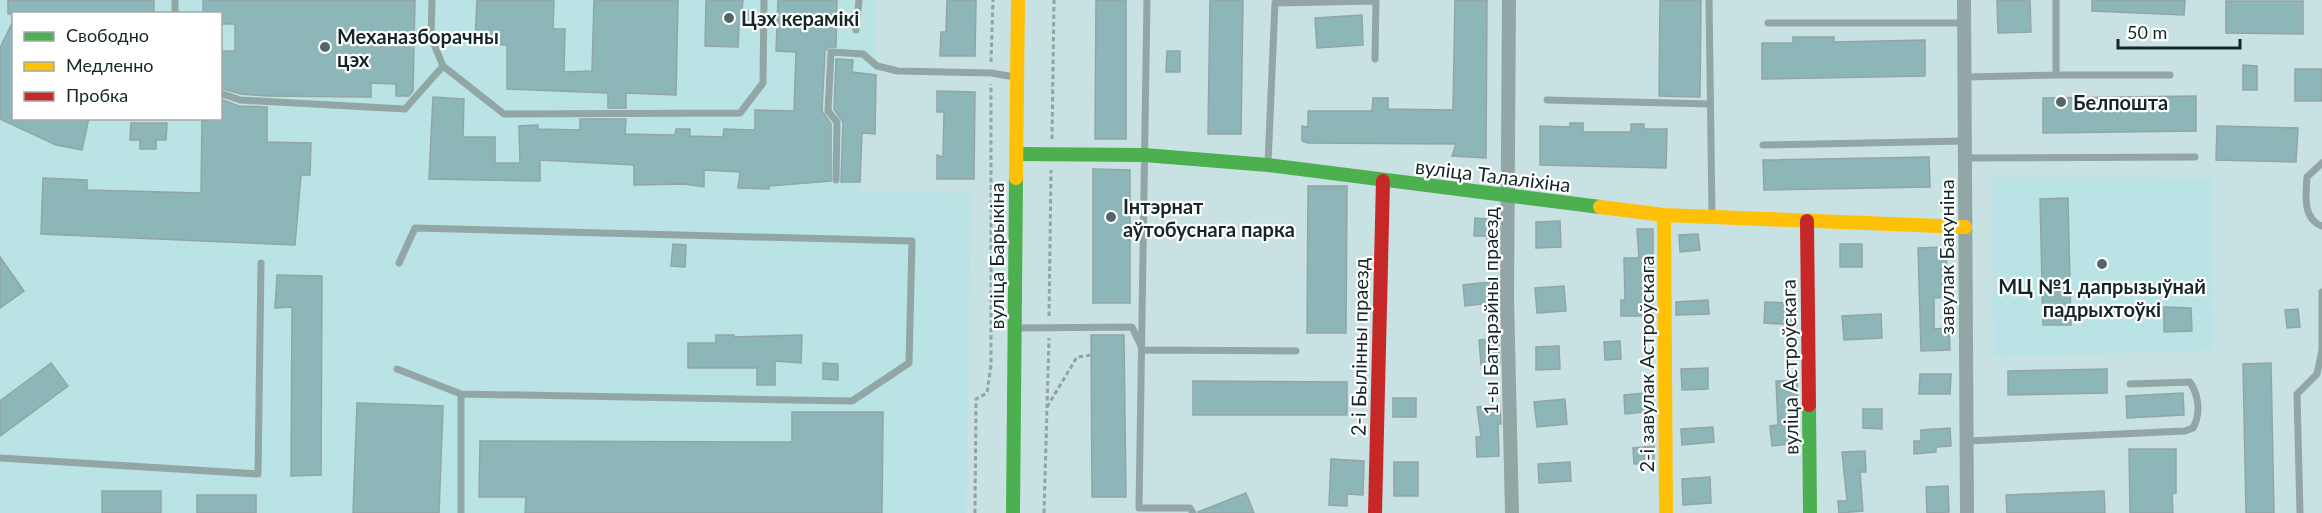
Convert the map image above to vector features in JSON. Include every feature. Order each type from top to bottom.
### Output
[{"type":"street","name":"вуліца Барыкіна","points":[[1013,513],[1018,0]]},
{"type":"street","name":"1-ы Батарэйны праезд","points":[[1509,0],[1507,298],[1512,513]]},
{"type":"street","name":"завулак Бакуніна","points":[[1964,0],[1966,513]]},
{"type":"street","name":"вуліца Талаліхіна","points":[[1017,154],[1144,155],[1268,165],[1664,215],[1965,227]]},
{"type":"street","name":"2-і Былінны праезд","points":[[1375,513],[1383,181]]},
{"type":"street","name":"2-і завулак Астроўскага","points":[[1664,215],[1666,513]]},
{"type":"street","name":"вуліца Астроўскага","points":[[1808,221],[1810,513]]},
{"type":"lane","points":[[432,0],[431,37],[443,66],[504,114],[740,113],[763,83],[764,0]]},
{"type":"lane","points":[[856,30],[859,0]]},
{"type":"lane","points":[[1147,0],[1140,508],[1190,508],[1193,513]]},
{"type":"lane","points":[[1709,0],[1712,218]]},
{"type":"lane","points":[[2056,0],[2056,75]]},
{"type":"lane","points":[[1268,165],[1275,3],[1376,1],[1375,59]]},
{"type":"lane","points":[[1768,23],[1965,22]]},
{"type":"lane","points":[[836,180],[837,122],[828,111],[831,52],[863,54],[877,66],[898,71],[991,73],[1018,78]]},
{"type":"lane","points":[[222,94],[240,100],[405,109],[443,66]]},
{"type":"lane","points":[[1966,77],[2170,75]]},
{"type":"lane","points":[[1547,100],[1710,104]]},
{"type":"lane","points":[[1762,145],[1965,141]]},
{"type":"lane","points":[[1965,158],[2195,157]]},
{"type":"lane","points":[[2322,163],[2307,177],[2305,200],[2309,215],[2318,225],[2322,226]]},
{"type":"lane","points":[[397,369],[461,394],[852,401],[909,363],[912,241],[416,228],[399,263]]},
{"type":"lane","points":[[0,458],[258,474],[261,263]]},
{"type":"lane","points":[[2300,513],[2297,394],[2320,374],[2322,292]]},
{"type":"lane","points":[[1015,328],[1131,327],[1143,350]]},
{"type":"lane","points":[[1143,350],[1296,351]]},
{"type":"lane","points":[[1967,441],[2185,431],[2193,428],[2198,407],[2196,392],[2190,382],[2130,384]]},
{"type":"lane","points":[[461,394],[461,513]]},
{"type":"path","points":[[975,513],[976,399],[987,393],[991,364],[993,0]]},
{"type":"path","points":[[1044,513],[1054,0]]},
{"type":"path","points":[[1047,408],[1077,357],[1092,355]]},
{"type":"shaded area","points":[[0,0],[876,0],[875,134],[862,134],[860,191],[971,193],[966,513],[0,513]]},
{"type":"shaded area","name":"МЦ №1 дапрызыўнай падрыхтоўкі","points":[[1992,177],[2212,178],[2213,350],[1994,357]]},
{"type":"building","points":[[8,0],[154,0],[154,12],[12,12],[8,14]]},
{"type":"building","name":"Механазборачны цэх","points":[[203,0],[415,0],[413,91],[409,96],[396,96],[396,84],[371,83],[371,97],[267,96],[241,94],[222,89],[222,51],[235,51],[235,24],[222,24],[222,12],[203,12]]},
{"type":"building","points":[[477,0],[554,0],[553,29],[565,29],[564,72],[592,71],[594,0],[678,0],[676,95],[626,93],[626,108],[608,108],[608,93],[507,89],[507,45],[475,43]]},
{"type":"building","name":"Цэх керамікі","points":[[706,0],[743,0],[742,11],[752,11],[752,25],[739,24],[738,47],[705,46]]},
{"type":"building","points":[[778,0],[837,0],[836,47],[829,47],[825,51],[822,111],[831,124],[831,181],[769,186],[769,189],[738,188],[740,172],[704,170],[704,187],[684,184],[634,185],[634,165],[540,160],[540,181],[429,179],[433,97],[464,99],[463,137],[495,137],[495,163],[520,163],[519,126],[538,125],[538,129],[580,130],[580,119],[626,119],[625,134],[675,135],[676,129],[690,129],[690,136],[723,137],[724,129],[755,130],[755,110],[794,111],[796,52],[776,51]]},
{"type":"building","points":[[947,0],[976,0],[975,56],[940,56],[941,32],[946,32]]},
{"type":"building","points":[[1096,0],[1126,0],[1126,139],[1095,139]]},
{"type":"building","points":[[1210,0],[1243,0],[1241,134],[1208,134]]},
{"type":"building","points":[[1455,0],[1487,0],[1486,158],[1452,156],[1456,144],[1308,143],[1302,141],[1302,126],[1308,127],[1308,111],[1372,111],[1373,98],[1388,98],[1388,109],[1453,110]]},
{"type":"building","points":[[1660,0],[1701,0],[1700,97],[1659,96]]},
{"type":"building","points":[[1997,0],[2030,0],[2031,32],[1998,33]]},
{"type":"building","points":[[2092,0],[2185,0],[2184,15],[2092,11]]},
{"type":"building","points":[[2226,1],[2303,1],[2303,34],[2226,33]]},
{"type":"building","points":[[1362,15],[1363,45],[1317,48],[1315,18]]},
{"type":"building","points":[[12,23],[12,120],[89,120],[82,150],[56,145],[0,119],[0,48]]},
{"type":"building","points":[[1793,37],[1834,37],[1834,42],[1925,40],[1925,76],[1762,79],[1762,43],[1793,43]]},
{"type":"building","points":[[1167,51],[1180,51],[1180,72],[1166,72]]},
{"type":"building","points":[[836,59],[853,60],[852,72],[876,75],[875,134],[862,133],[860,182],[841,182],[843,122],[834,109]]},
{"type":"building","points":[[2243,65],[2257,66],[2257,90],[2243,90]]},
{"type":"building","points":[[2295,69],[2322,69],[2322,101],[2295,101]]},
{"type":"building","points":[[937,91],[975,92],[974,179],[937,179],[937,155],[943,157],[944,112],[937,112]]},
{"type":"building","points":[[2196,96],[2196,131],[2043,133],[2043,98]]},
{"type":"building","points":[[222,100],[239,106],[267,107],[267,142],[311,143],[310,175],[301,175],[295,245],[41,234],[43,178],[87,180],[87,190],[201,193],[202,120],[222,120]]},
{"type":"building","points":[[131,123],[167,123],[166,140],[156,140],[156,149],[140,149],[140,140],[130,140]]},
{"type":"building","points":[[1570,123],[1583,123],[1583,132],[1631,132],[1631,124],[1644,124],[1644,129],[1667,129],[1666,168],[1540,165],[1540,126],[1570,127]]},
{"type":"building","points":[[2217,126],[2298,128],[2296,162],[2216,160]]},
{"type":"building","points":[[1929,157],[1930,187],[1764,190],[1763,160]]},
{"type":"building","name":"Інтэрнат аўтобуснага парка","points":[[1093,169],[1130,170],[1130,303],[1093,303]]},
{"type":"building","points":[[1308,186],[1347,186],[1346,333],[1307,333]]},
{"type":"building","points":[[2068,198],[2071,325],[2043,325],[2040,199]]},
{"type":"building","points":[[1475,218],[1499,220],[1498,247],[1487,246],[1487,236],[1474,236]]},
{"type":"building","points":[[1560,221],[1561,247],[1536,248],[1536,222]]},
{"type":"building","points":[[1637,229],[1653,229],[1653,274],[1646,275],[1647,302],[1653,302],[1653,316],[1621,316],[1621,300],[1625,300],[1624,258],[1639,258]]},
{"type":"building","points":[[1698,234],[1700,250],[1680,252],[1679,235]]},
{"type":"building","points":[[673,244],[686,245],[685,267],[671,266]]},
{"type":"building","points":[[1840,244],[1862,244],[1862,267],[1840,267]]},
{"type":"building","points":[[1946,247],[1947,278],[1951,278],[1951,297],[1934,298],[1934,329],[1949,328],[1950,350],[1921,351],[1918,248]]},
{"type":"building","points":[[0,257],[24,291],[0,308]]},
{"type":"building","points":[[277,275],[322,276],[321,475],[291,476],[292,307],[275,308]]},
{"type":"building","points":[[1498,281],[1498,302],[1465,306],[1463,285]]},
{"type":"building","points":[[1564,286],[1566,311],[1537,313],[1535,288]]},
{"type":"building","points":[[1708,300],[1709,314],[1676,315],[1676,302]]},
{"type":"building","points":[[1765,302],[1797,303],[1797,325],[1764,323]]},
{"type":"building","points":[[2164,307],[2191,308],[2192,331],[2164,332]]},
{"type":"building","points":[[2298,309],[2300,327],[2287,328],[2285,310]]},
{"type":"building","points":[[1881,314],[1882,338],[1844,340],[1842,316]]},
{"type":"building","points":[[716,335],[734,335],[734,337],[802,335],[801,363],[775,361],[775,385],[757,385],[757,368],[688,368],[688,343],[716,343]]},
{"type":"building","points":[[1091,335],[1124,335],[1126,497],[1092,497]]},
{"type":"building","points":[[1499,339],[1500,363],[1481,365],[1479,340]]},
{"type":"building","points":[[1620,341],[1621,359],[1605,360],[1604,342]]},
{"type":"building","points":[[1559,346],[1560,369],[1536,370],[1536,347]]},
{"type":"building","points":[[51,363],[68,386],[0,436],[0,401]]},
{"type":"building","points":[[823,363],[838,364],[838,380],[823,379]]},
{"type":"building","points":[[2271,363],[2274,513],[2246,513],[2243,364]]},
{"type":"building","points":[[1708,368],[1708,389],[1682,390],[1681,369]]},
{"type":"building","points":[[2107,369],[2107,393],[2008,395],[2008,371]]},
{"type":"building","points":[[1920,374],[1951,374],[1950,394],[1919,394]]},
{"type":"building","points":[[1797,380],[1798,402],[1795,402],[1798,443],[1772,446],[1770,426],[1778,425],[1776,381]]},
{"type":"building","points":[[1193,381],[1347,382],[1347,415],[1193,415]]},
{"type":"building","points":[[1654,392],[1654,411],[1625,414],[1624,395]]},
{"type":"building","points":[[2183,393],[2184,415],[2127,418],[2126,396]]},
{"type":"building","points":[[1393,398],[1416,398],[1416,417],[1393,417]]},
{"type":"building","points":[[1565,399],[1567,424],[1537,427],[1534,402]]},
{"type":"building","points":[[357,403],[443,406],[439,513],[353,513]]},
{"type":"building","points":[[1500,405],[1499,456],[1477,457],[1476,437],[1481,437],[1477,407]]},
{"type":"building","points":[[1863,409],[1882,409],[1882,429],[1863,428]]},
{"type":"building","points":[[792,412],[883,412],[882,513],[525,513],[526,497],[479,497],[480,441],[792,442]]},
{"type":"building","points":[[1713,427],[1714,442],[1682,445],[1681,429]]},
{"type":"building","points":[[1950,428],[1951,446],[1936,447],[1936,452],[1914,454],[1914,441],[1921,441],[1921,430]]},
{"type":"building","points":[[1654,446],[1654,463],[1634,464],[1633,448]]},
{"type":"building","points":[[2129,449],[2176,449],[2176,493],[2172,494],[2173,513],[2130,513]]},
{"type":"building","points":[[1865,451],[1866,472],[1860,472],[1863,511],[1839,513],[1838,501],[1847,501],[1842,452]]},
{"type":"building","points":[[1331,459],[1364,461],[1363,495],[1347,494],[1347,506],[1329,505]]},
{"type":"building","points":[[1394,462],[1418,462],[1418,496],[1394,496]]},
{"type":"building","points":[[1570,462],[1571,481],[1539,483],[1538,464]]},
{"type":"building","points":[[1710,477],[1711,503],[1683,505],[1682,479]]},
{"type":"building","points":[[1948,486],[1949,512],[1927,513],[1926,487]]},
{"type":"building","points":[[102,491],[161,491],[161,513],[102,513]]},
{"type":"building","points":[[2104,491],[2105,513],[2007,513],[2006,495]]},
{"type":"building","points":[[1246,493],[1254,513],[1198,512]]},
{"type":"building","points":[[197,495],[256,495],[256,513],[197,513]]},
{"type":"traffic: fast","points":[[1017,154],[1144,155],[1268,165],[1600,207]]},
{"type":"traffic: fast","points":[[1013,513],[1016,178]]},
{"type":"traffic: fast","points":[[1809,405],[1810,513]]},
{"type":"traffic: slow","points":[[1016,178],[1018,0]]},
{"type":"traffic: slow","points":[[1600,207],[1664,215],[1965,227]]},
{"type":"traffic: slow","points":[[1664,215],[1666,513]]},
{"type":"traffic: jam","points":[[1375,513],[1383,181]]},
{"type":"traffic: jam","points":[[1807,221],[1809,405]]},
{"type":"place","name":"Цэх керамікі","points":[[729,18]]},
{"type":"place","name":"Механазборачны цэх","points":[[325,47]]},
{"type":"place","name":"Белпошта","points":[[2061,102]]},
{"type":"place","name":"Інтэрнат аўтобуснага парка","points":[[1111,217]]},
{"type":"place","name":"МЦ №1 дапрызыўнай падрыхтоўкі","points":[[2102,264]]}]
